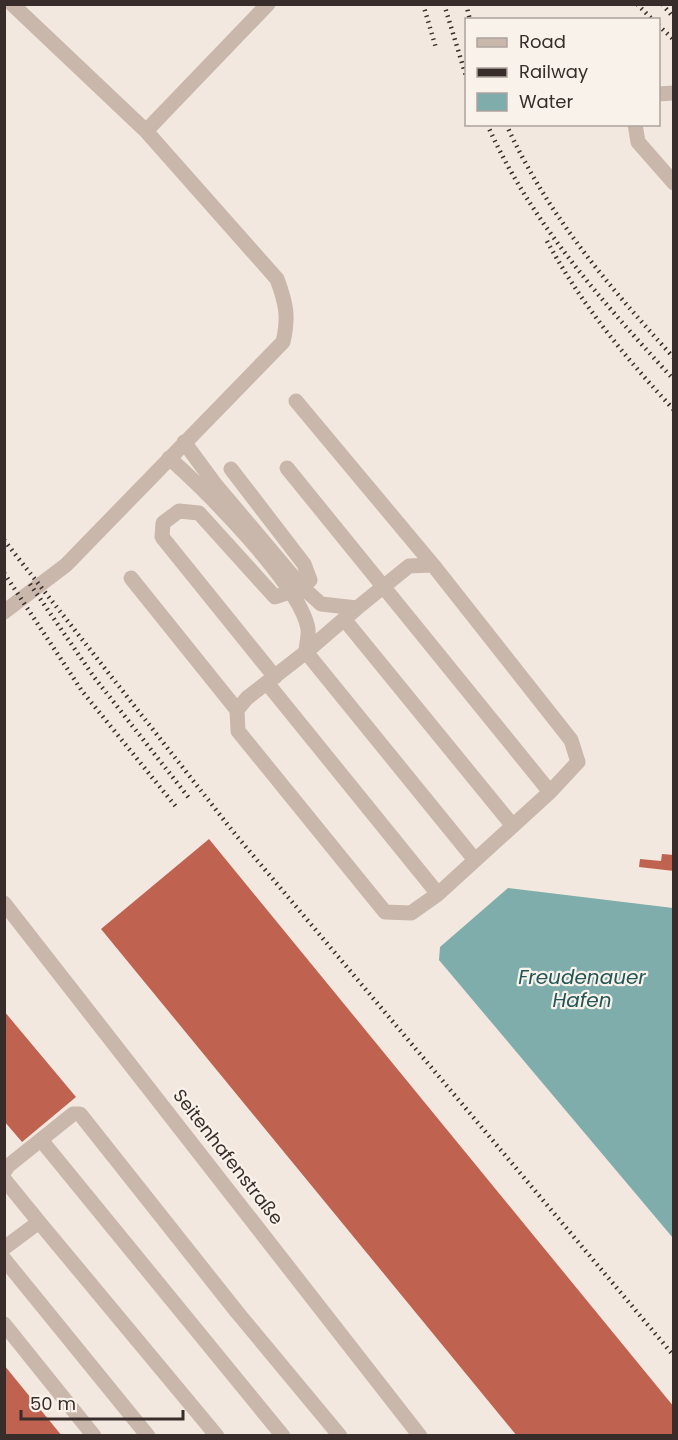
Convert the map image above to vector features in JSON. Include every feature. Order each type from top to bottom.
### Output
[{"type":"lane","points":[[4,612],[66,565],[283,342],[288,321],[287,304],[277,279],[146,131],[12,4]]},
{"type":"lane","points":[[146,131],[268,4]]},
{"type":"lane","points":[[635,126],[635,133],[643,149],[674,183]]},
{"type":"lane","points":[[131,578],[237,710],[238,731],[385,912],[411,913],[438,894],[550,792],[578,762],[571,740],[433,565],[296,401]]},
{"type":"lane","points":[[184,442],[296,590],[308,630],[306,652],[475,860]]},
{"type":"lane","points":[[169,458],[206,489],[296,590],[321,604],[357,608]]},
{"type":"lane","points":[[287,468],[550,792]]},
{"type":"lane","points":[[231,469],[304,564],[310,580],[296,590],[275,597],[199,513],[179,511],[163,523],[162,537],[438,894]]},
{"type":"lane","points":[[237,710],[247,698],[409,566],[433,565]]},
{"type":"lane","points":[[344,619],[513,826]]},
{"type":"lane","name":"Seitenhafenstraße","points":[[4,903],[420,1436]]},
{"type":"lane","points":[[4,1172],[8,1166],[74,1114],[80,1114],[237,1312],[340,1436]]},
{"type":"lane","points":[[41,1140],[283,1436]]},
{"type":"lane","points":[[4,1179],[217,1436]]},
{"type":"lane","points":[[4,1248],[39,1222]]},
{"type":"lane","points":[[4,1259],[148,1436]]},
{"type":"lane","points":[[4,1324],[94,1436]]},
{"type":"water","name":"Freudenauer Hafen","points":[[508,888],[673,908],[673,1238],[439,960],[440,947]]},
{"type":"building","points":[[209,839],[674,1407],[674,1436],[517,1436],[101,929]]},
{"type":"building","points":[[662,854],[674,855],[674,871],[639,867],[640,859],[661,861]]},
{"type":"building","points":[[4,1011],[76,1097],[22,1142],[4,1121]]},
{"type":"building","points":[[4,1365],[62,1436],[4,1436]]},
{"type":"railway","points":[[423,4],[436,48]]},
{"type":"railway","points":[[444,4],[465,73]]},
{"type":"railway","points":[[466,4],[470,18]]},
{"type":"railway","points":[[637,4],[651,18]]},
{"type":"railway","points":[[662,4],[674,18]]},
{"type":"railway","points":[[660,27],[674,40]]},
{"type":"railway","points":[[488,126],[525,195],[547,228],[595,290],[674,380]]},
{"type":"railway","points":[[507,126],[560,219],[602,276],[674,358]]},
{"type":"railway","points":[[547,241],[589,308],[638,370],[674,410]]},
{"type":"railway","points":[[4,540],[235,834],[674,1356]]},
{"type":"railway","points":[[4,573],[82,691],[177,808]]},
{"type":"railway","points":[[30,584],[94,677],[189,798]]}]
